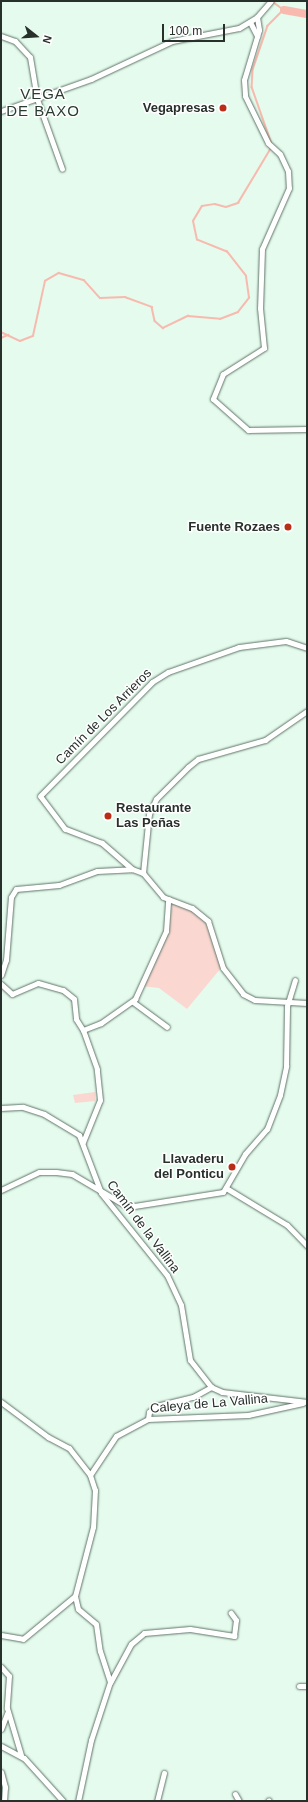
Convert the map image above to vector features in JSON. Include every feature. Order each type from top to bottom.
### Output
[{"type":"street","points":[[1,111],[91,79],[172,41],[230,30],[250,22],[257,17],[269,3]]},
{"type":"street","points":[[257,17],[257,39],[244,90],[269,144],[274,148],[288,171],[289,188],[262,249],[260,308],[264,348],[223,374],[213,399],[248,430],[307,429]]},
{"type":"street","points":[[250,22],[257,39]]},
{"type":"street","points":[[1,36],[15,41],[30,57],[37,99],[62,169]]},
{"type":"street","name":"Camín de Los Arrieros","points":[[132,869],[102,843],[65,829],[40,796],[152,682],[168,672],[239,647],[286,641],[307,648]]},
{"type":"street","points":[[144,873],[149,814],[156,799],[188,767],[198,759],[265,740],[307,711]]},
{"type":"street","points":[[1,975],[6,960],[11,896],[16,890],[59,885],[97,872],[132,869],[144,873],[158,893],[168,899],[192,908],[208,921],[223,968],[243,994],[255,1000],[307,1004]]},
{"type":"street","points":[[83,1030],[101,1023],[133,1002],[166,931],[168,899]]},
{"type":"street","points":[[1,1190],[39,1172],[72,1174],[132,1207],[219,1194],[226,1188],[245,1154],[266,1129],[280,1095],[286,1066],[288,1002],[295,980]]},
{"type":"street","points":[[1,984],[12,994],[38,983],[63,990],[74,999],[76,1019],[83,1030],[97,1069],[100,1100],[83,1142],[73,1131],[44,1114],[23,1107],[1,1108]]},
{"type":"street","points":[[133,1002],[168,1027]]},
{"type":"street","name":"Camín de la Vallina","points":[[83,1142],[99,1189],[167,1275],[181,1305],[190,1360],[211,1387]]},
{"type":"street","points":[[226,1188],[287,1225],[307,1246]]},
{"type":"street","points":[[148,1419],[149,1412],[156,1406],[193,1397],[211,1387],[222,1392],[307,1402]]},
{"type":"street","points":[[1,1402],[48,1437],[67,1446],[90,1475],[95,1495],[93,1527],[75,1596],[78,1609],[96,1624],[100,1651],[110,1682]]},
{"type":"street","name":"Caleya de La Vallina","points":[[90,1475],[116,1436],[148,1419],[248,1415],[307,1402]]},
{"type":"street","points":[[1,1635],[23,1639],[75,1596]]},
{"type":"street","points":[[78,1801],[91,1740],[110,1682],[131,1644],[149,1631],[195,1629],[234,1636],[236,1620],[231,1613]]},
{"type":"street","points":[[1,1667],[9,1676],[7,1708],[1,1729]]},
{"type":"street","points":[[299,1686],[307,1686]]},
{"type":"street","points":[[7,1708],[21,1755]]},
{"type":"street","points":[[1,1746],[21,1755],[62,1801]]},
{"type":"street","points":[[1,1772],[5,1787],[4,1801]]},
{"type":"street","points":[[157,1801],[164,1773]]},
{"type":"street","points":[[235,1794],[239,1801]]},
{"type":"shaded area","points":[[172,903],[188,908],[205,921],[221,968],[187,1009],[159,988],[141,986],[169,929]]},
{"type":"shaded area","points":[[95,1092],[95,1101],[75,1103],[73,1095]]},
{"type":"waterway","points":[[247,1],[261,1]]},
{"type":"waterway","points":[[272,1],[284,10],[268,26],[253,70],[252,87],[272,144]]},
{"type":"waterway","points":[[284,10],[307,14]]},
{"type":"waterway","points":[[1,332],[20,341],[33,336],[45,281],[59,273],[84,280],[100,298],[125,297],[152,307],[155,321],[163,328],[188,316],[220,319],[238,312],[249,298],[246,276],[227,252],[197,240],[193,221],[202,206],[215,204],[226,207],[238,203],[271,148]]},
{"type":"waterway","points":[[1,338],[8,335]]},
{"type":"place","name":"Vegapresas","points":[[223,108]]},
{"type":"place","name":"Fuente Rozaes","points":[[288,527]]},
{"type":"place","name":"Restaurante Las Peñas","points":[[108,816]]},
{"type":"place","name":"Llavaderu del Ponticu","points":[[232,1167]]},
{"type":"district","name":"VEGA DE BAXO","points":[[43,102]]}]
